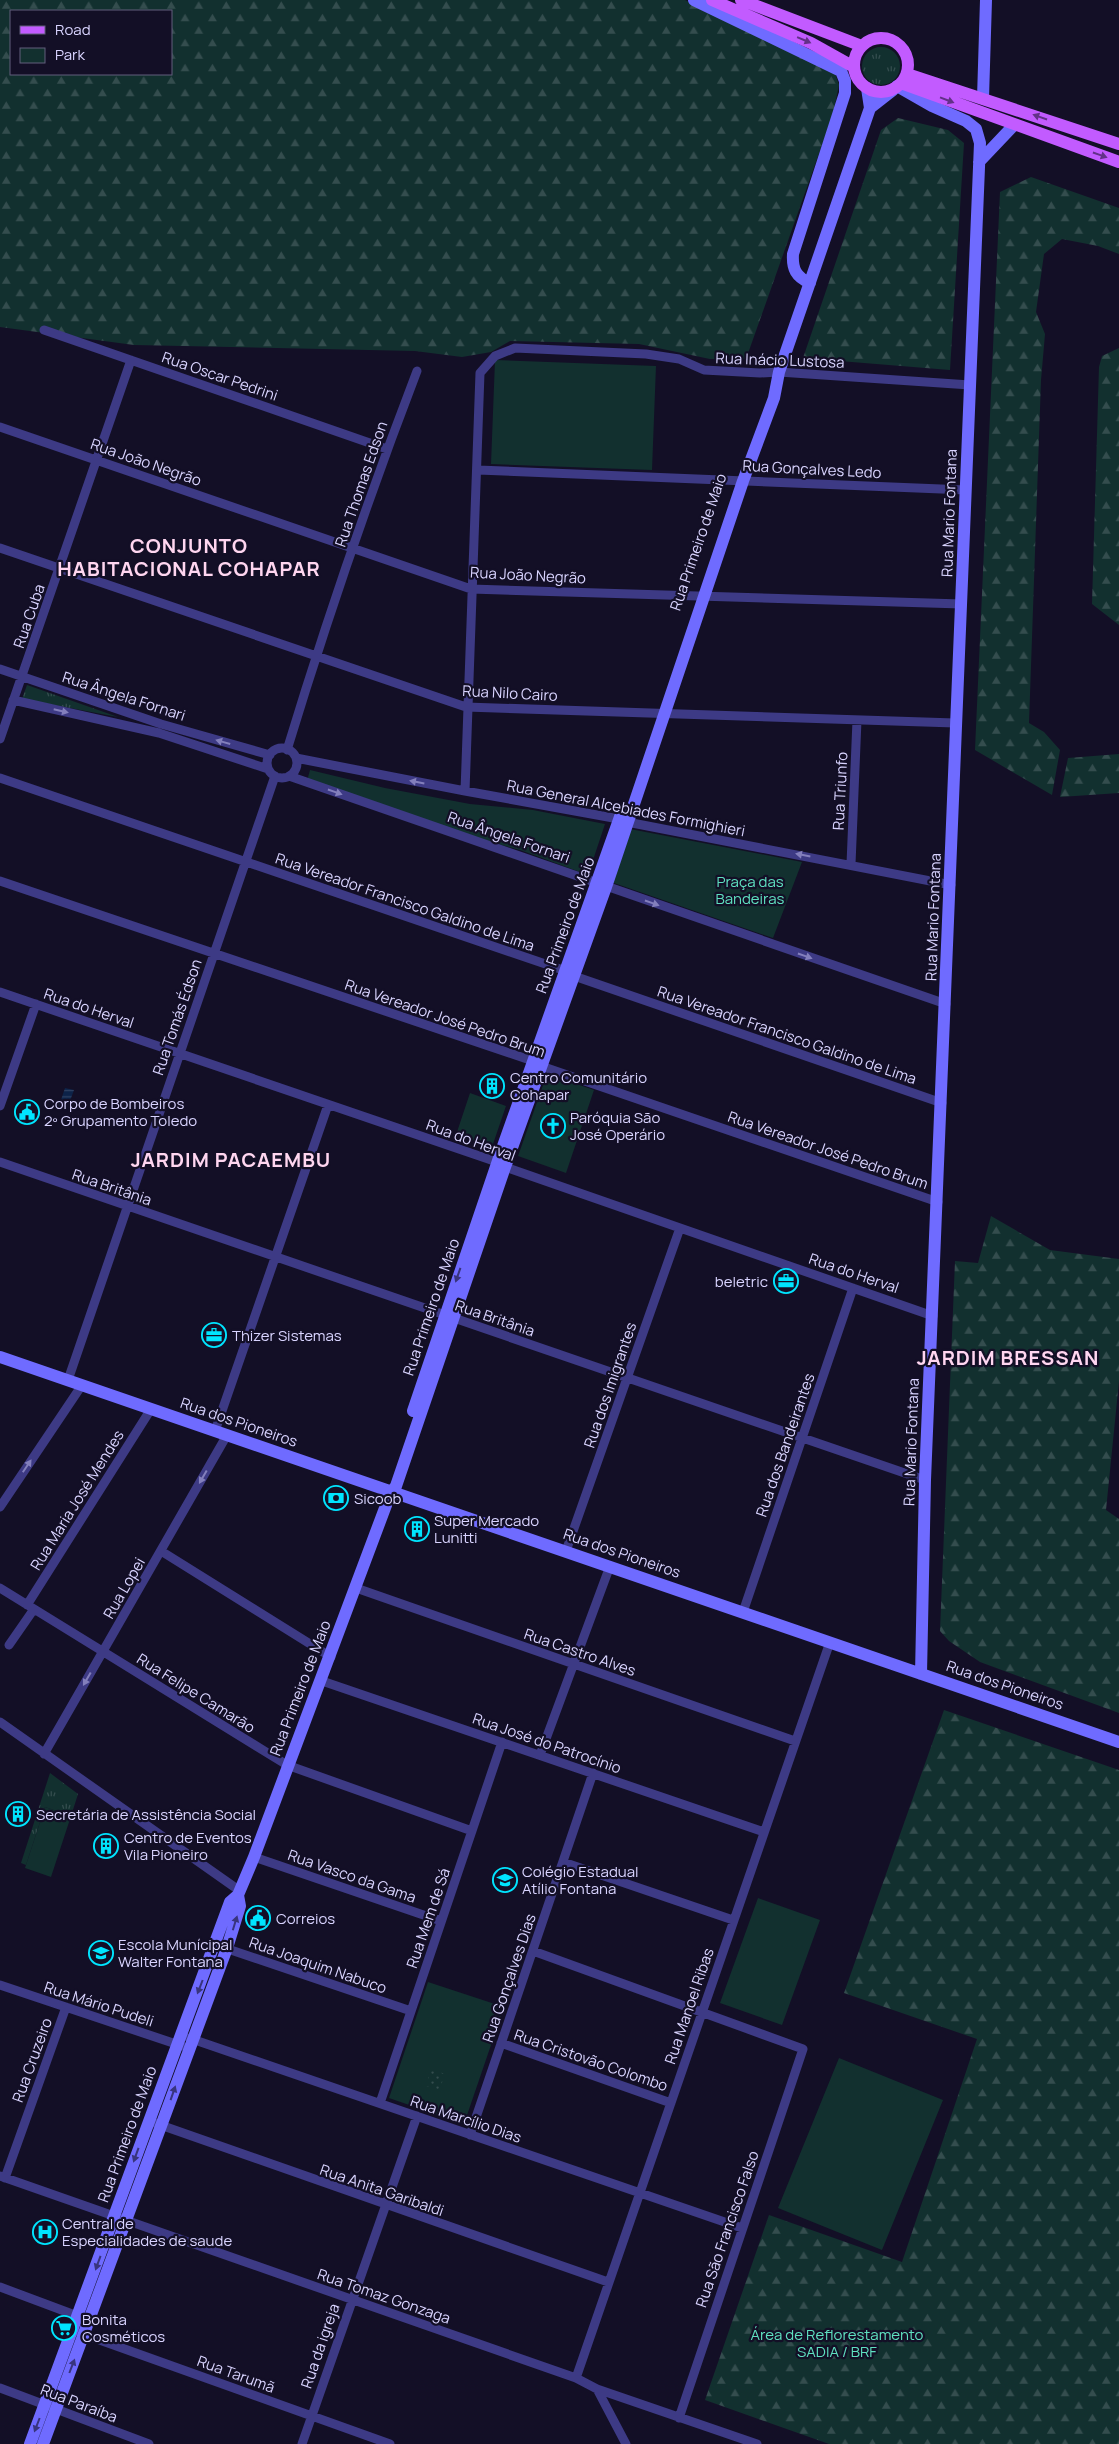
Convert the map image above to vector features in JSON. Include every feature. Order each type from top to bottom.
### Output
[{"type":"main road","points":[[694,0],[841,71],[845,82],[845,93],[792,254],[794,270],[801,279],[810,284]]},
{"type":"main road","points":[[712,0],[811,43],[854,67]]},
{"type":"main road","points":[[741,0],[862,46]]},
{"type":"main road","points":[[982,98],[986,0]]},
{"type":"main road","points":[[870,108],[899,83],[908,64],[905,54],[899,46],[891,40],[881,38],[871,40],[862,46],[856,56],[854,67],[858,79],[867,88],[884,92],[899,83],[982,98],[1119,144]]},
{"type":"main road","points":[[899,83],[1119,162]]},
{"type":"main road","name":"Rua Mario Fontana","points":[[899,83],[932,106],[966,120],[976,129],[980,143],[962,604],[955,723],[951,885],[938,1202],[925,1480],[921,1674]]},
{"type":"main road","name":"Rua Primeiro de Maio","points":[[121,2219],[148,2121],[185,2042],[221,1947],[230,1902],[239,1893],[254,1857],[391,1492],[390,1484],[501,1165],[602,884],[740,480],[767,393],[779,372],[870,108],[867,88]]},
{"type":"main road","points":[[979,162],[1014,125]]},
{"type":"main road","points":[[1071,145],[1076,130]]},
{"type":"main road","name":"Rua dos Pioneiros","points":[[0,1357],[1119,1742]]},
{"type":"main road","name":"Rua Primeiro de Maio","points":[[30,2444],[50,2407],[121,2219],[161,2127],[185,2042]]},
{"type":"main road","name":"Rua Primeiro de Maio","points":[[43,2444],[50,2407]]},
{"type":"street","name":"Rua Oscar Pedrini","points":[[44,330],[387,449]]},
{"type":"street","name":"Rua Inácio Lustosa","points":[[478,470],[480,373],[495,356],[515,348],[646,354],[679,359],[704,370],[760,373],[779,372],[970,385]]},
{"type":"street","name":"Rua Cuba","points":[[0,739],[61,568],[96,459],[131,360]]},
{"type":"street","name":"Rua Thomas Edson","points":[[288,750],[316,656],[387,449],[417,371]]},
{"type":"street","name":"Rua João Negrão","points":[[0,427],[471,589],[962,604]]},
{"type":"street","name":"Rua Gonçalves Ledo","points":[[478,470],[966,490]]},
{"type":"street","points":[[465,791],[466,708],[478,470]]},
{"type":"street","name":"Rua Nilo Cairo","points":[[0,548],[466,708],[955,723]]},
{"type":"street","name":"Rua Ângela Fornari","points":[[0,669],[23,676],[272,773]]},
{"type":"street","name":"Rua Ângela Fornari","points":[[13,700],[160,729],[270,755]]},
{"type":"street","name":"Rua Triunfo","points":[[851,864],[857,720]]},
{"type":"street","points":[[278,749],[288,750],[296,758],[297,766],[289,776],[272,773],[270,755],[278,749]]},
{"type":"street","name":"Rua General Alcebiades Formighieri","points":[[296,758],[851,864],[951,885]]},
{"type":"street","name":"Rua Tomás Édson","points":[[68,1380],[244,862],[272,773]]},
{"type":"street","name":"Rua Ângela Fornari","points":[[289,776],[946,1004]]},
{"type":"street","name":"Rua Vereador Francisco Galdino de Lima","points":[[0,778],[942,1102]]},
{"type":"street","name":"Rua Vereador José Pedro Brum","points":[[0,881],[938,1202]]},
{"type":"street","name":"Rua do Herval","points":[[0,992],[933,1316]]},
{"type":"street","points":[[0,1106],[36,1004]]},
{"type":"street","name":"Rua Lopei","points":[[44,1754],[161,1551],[221,1433],[275,1258],[328,1106]]},
{"type":"street","name":"Rua Britânia","points":[[0,1162],[925,1480]]},
{"type":"street","name":"Rua dos Imigrantes","points":[[566,1551],[680,1228]]},
{"type":"street","name":"Rua dos Bandeirantes","points":[[743,1612],[853,1288]]},
{"type":"street","points":[[0,1506],[82,1385]]},
{"type":"street","name":"Rua Maria José Mendes","points":[[9,1644],[151,1409]]},
{"type":"street","points":[[161,1551],[331,1656]]},
{"type":"street","points":[[540,1755],[610,1566]]},
{"type":"street","name":"Rua Felipe Camarão","points":[[0,1588],[288,1765],[472,1831]]},
{"type":"street","name":"Rua Castro Alves","points":[[356,1588],[794,1741]]},
{"type":"street","name":"Rua Manoel Ribas","points":[[576,2378],[794,1741],[830,1642]]},
{"type":"street","name":"Rua José do Patrocínio","points":[[322,1680],[764,1832]]},
{"type":"street","points":[[0,1722],[239,1893]]},
{"type":"street","name":"Rua Mem de Sá","points":[[380,2103],[502,1742]]},
{"type":"street","name":"Rua Gonçalves Dias","points":[[470,2134],[593,1773]]},
{"type":"street","name":"Rua Vasco da Gama","points":[[254,1857],[441,1920]]},
{"type":"street","points":[[563,1862],[733,1920]]},
{"type":"street","name":"Rua Joaquim Nabuco","points":[[221,1947],[411,2011]]},
{"type":"street","points":[[533,1951],[702,2013]]},
{"type":"street","name":"Rua Mário Pudeli","points":[[0,1986],[185,2042]]},
{"type":"street","name":"Rua Cruzeiro","points":[[2,2177],[66,2007]]},
{"type":"street","name":"Rua São Francisco Falso","points":[[679,2418],[803,2050],[702,2013]]},
{"type":"street","name":"Rua Marcílio Dias","points":[[185,2042],[380,2103],[742,2228]]},
{"type":"street","name":"Rua Cristovão Colombo","points":[[501,2043],[671,2103]]},
{"type":"street","name":"Rua da igreja","points":[[302,2444],[416,2116]]},
{"type":"street","name":"Rua Anita Garibaldi","points":[[148,2121],[384,2206],[608,2282]]},
{"type":"street","name":"Rua Tomaz Gonzaga","points":[[2,2177],[576,2378],[597,2389],[757,2444]]},
{"type":"street","name":"Rua Tarumã","points":[[0,2287],[81,2326],[390,2444]]},
{"type":"street","name":"Rua Paraíba","points":[[0,2388],[149,2444]]},
{"type":"street","points":[[597,2389],[626,2444]]},
{"type":"green space","points":[[0,0],[685,0],[835,73],[839,85],[833,114],[746,359],[710,359],[639,344],[510,341],[491,352],[462,357],[415,351],[134,345],[0,327]]},
{"type":"green space","points":[[881,47],[888,48],[894,53],[899,59],[899,73],[894,79],[888,84],[881,85],[874,84],[868,79],[863,73],[862,66],[863,59],[868,53],[874,48]]},
{"type":"green space","points":[[898,118],[948,130],[964,143],[950,370],[803,358],[881,130]]},
{"type":"green space","points":[[1031,177],[1119,208],[1119,254],[1098,246],[1062,239],[1044,254],[1036,312],[1045,334],[1041,380],[1029,723],[1044,732],[1060,750],[1052,795],[975,750],[1000,192]]},
{"type":"green space","points":[[1119,348],[1119,625],[1092,604],[1099,367],[1102,356]]},
{"type":"green space","points":[[495,360],[656,366],[652,470],[491,464]]},
{"type":"green space","points":[[27,685],[118,717],[22,699]]},
{"type":"green space","points":[[1119,754],[1119,793],[1060,797],[1068,758]]},
{"type":"green space","points":[[310,770],[385,788],[470,804],[533,810],[605,824],[588,875],[520,850],[460,834],[307,781]]},
{"type":"green space","name":"Praça das Bandeiras","points":[[630,829],[802,862],[773,938],[611,882]]},
{"type":"green space","points":[[547,1074],[594,1090],[566,1173],[518,1156]]},
{"type":"green space","points":[[470,1093],[506,1106],[492,1147],[456,1135]]},
{"type":"green space","points":[[991,1216],[1050,1250],[1119,1259],[1119,1381],[1106,1510],[1119,1519],[1119,1713],[980,1662],[949,1641],[940,1631],[955,1261],[978,1263]]},
{"type":"green space","name":"Área de Reflorestamento SADIA / BRF","points":[[944,1710],[1119,1770],[1119,2444],[829,2444],[705,2400],[769,2215],[902,2262],[977,2039],[844,1993]]},
{"type":"green space","points":[[50,1773],[78,1794],[71,1816],[45,1807],[26,1865],[21,1863]]},
{"type":"green space","points":[[45,1807],[71,1816],[51,1877],[25,1868]]},
{"type":"green space","points":[[758,1898],[820,1920],[782,2025],[720,2003]]},
{"type":"green space","points":[[428,1982],[504,2007],[464,2124],[389,2098]]},
{"type":"green space","points":[[839,2058],[943,2100],[882,2250],[778,2208]]},
{"type":"green space","points":[[431,2069],[445,2074],[439,2091],[426,2086]]},
{"type":"water","points":[[65,1088],[74,1090],[67,1109],[59,1106]]},
{"type":"place","name":"Centro Comunitário Cohapar","points":[[492,1086]]},
{"type":"place","name":"Corpo de Bombeiros 2º Grupamento Toledo","points":[[27,1112]]},
{"type":"place","name":"Paróquia São José Operário","points":[[553,1126]]},
{"type":"place","name":"beletric","points":[[786,1281]]},
{"type":"place","name":"Thizer Sistemas","points":[[214,1335]]},
{"type":"place","name":"Sicoob","points":[[336,1498]]},
{"type":"place","name":"Super Mercado Lunitti","points":[[417,1529]]},
{"type":"place","name":"Secretária de Assistência Social","points":[[18,1814]]},
{"type":"place","name":"Centro de Eventos Vila Pioneiro","points":[[106,1846]]},
{"type":"place","name":"Colégio Estadual Atílio Fontana","points":[[505,1880]]},
{"type":"place","name":"Correios","points":[[258,1918]]},
{"type":"place","name":"Escola Munícipal Walter Fontana","points":[[101,1953]]},
{"type":"place","name":"Central de Especialidades de saude","points":[[45,2232]]},
{"type":"place","name":"Bonita Cosméticos","points":[[64,2328]]},
{"type":"district","name":"CONJUNTO HABITACIONAL COHAPAR","points":[[189,556]]},
{"type":"district","name":"JARDIM PACAEMBU","points":[[231,1159]]},
{"type":"district","name":"JARDIM BRESSAN","points":[[1008,1357]]}]
